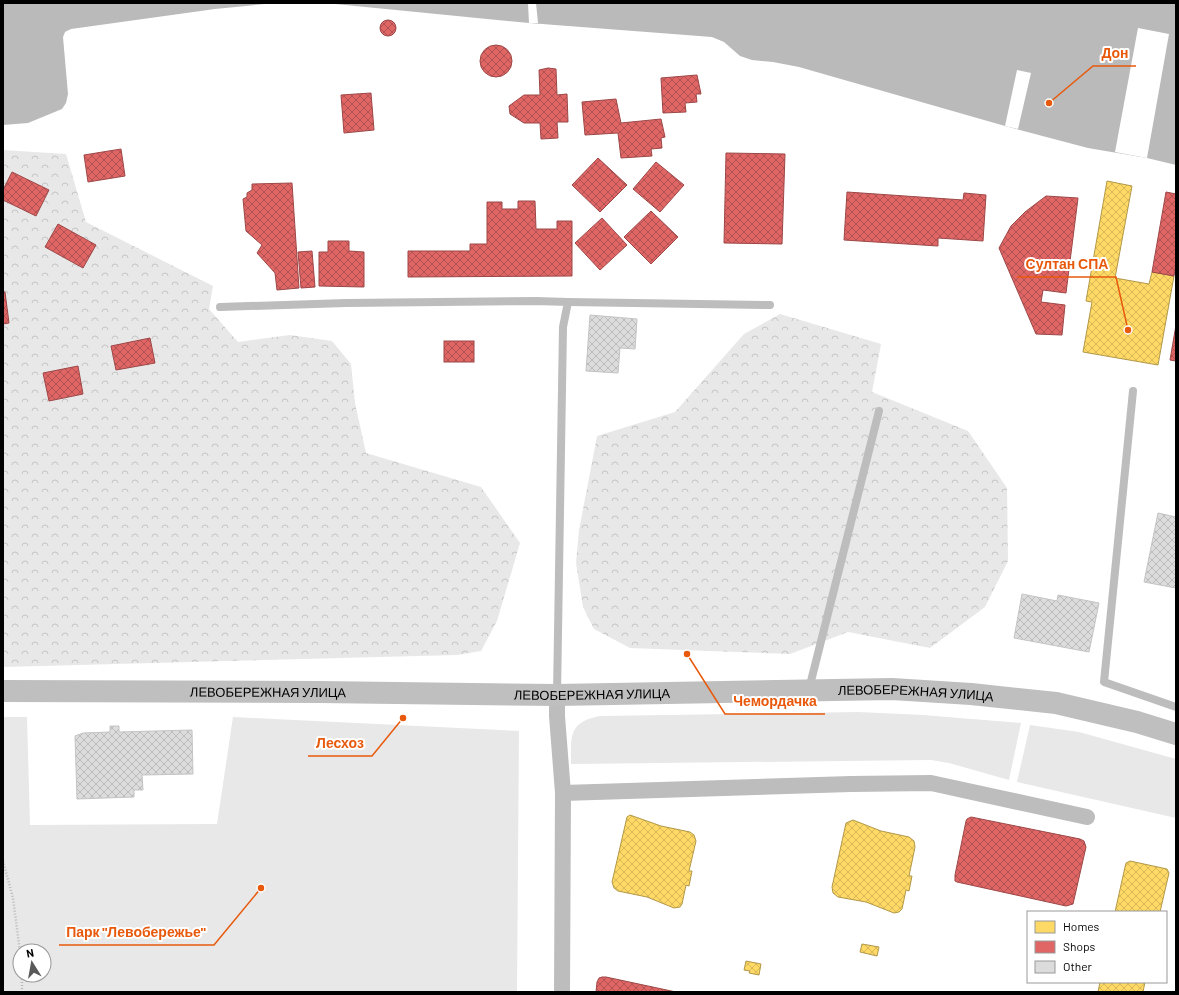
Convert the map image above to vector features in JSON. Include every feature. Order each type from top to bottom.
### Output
[{"type":"main road","name":"ЛЕВОБЕРЕЖНАЯ УЛИЦА","points":[[3,691],[557,695],[892,689],[971,694],[1056,703],[1137,722],[1176,734]]},
{"type":"street","points":[[557,695],[556,716],[563,793],[562,992]]},
{"type":"street","points":[[563,793],[931,783],[1087,817]]},
{"type":"lane","points":[[220,307],[536,301],[770,305]]},
{"type":"lane","points":[[557,695],[563,327],[568,302]]},
{"type":"lane","points":[[1133,390],[1104,682],[1176,707]]},
{"type":"lane","points":[[809,690],[880,411]]},
{"type":"path","points":[[3,861],[13,898],[19,943]]},
{"type":"green space","points":[[3,150],[66,154],[86,222],[213,286],[209,309],[238,342],[290,335],[332,341],[351,364],[355,403],[366,453],[481,487],[520,543],[497,621],[481,651],[457,655],[3,667]]},
{"type":"green space","points":[[780,314],[881,344],[872,392],[968,431],[1007,488],[1008,561],[985,607],[930,648],[848,632],[790,654],[630,648],[594,629],[583,607],[576,563],[579,530],[597,436],[675,412],[744,334]]},
{"type":"green space","points":[[858,712],[923,715],[1021,723],[1009,780],[949,763],[931,760],[571,764],[572,739],[577,727],[582,722],[600,716]]},
{"type":"green space","points":[[3,717],[27,717],[30,825],[217,824],[233,717],[519,731],[517,992],[3,992]]},
{"type":"green space","points":[[1030,725],[1079,732],[1176,759],[1176,818],[1017,782]]},
{"type":"shaded area","points":[[3,3],[275,3],[215,9],[71,29],[65,32],[63,37],[68,94],[66,103],[62,109],[28,123],[3,125]]},
{"type":"shaded area","points":[[325,3],[1176,3],[1176,165],[1147,158],[1088,148],[1005,126],[799,67],[752,60],[740,56],[724,42],[712,37],[529,23]]},
{"type":"pier","points":[[528,3],[536,3],[538,23],[529,23]]},
{"type":"pier","points":[[1138,28],[1169,34],[1147,158],[1115,152]]},
{"type":"pier","points":[[1017,70],[1031,73],[1018,129],[1005,126]]},
{"type":"building: Homes","points":[[1107,181],[1132,186],[1115,278],[1149,284],[1152,272],[1174,276],[1158,365],[1083,352],[1092,302],[1086,301]]},
{"type":"building: Homes","points":[[630,815],[661,826],[690,832],[694,835],[696,841],[689,871],[692,871],[689,886],[686,885],[680,907],[674,908],[647,897],[618,891],[614,888],[612,882],[627,817]]},
{"type":"building: Homes","points":[[853,820],[881,831],[909,837],[914,841],[915,847],[909,876],[912,876],[909,891],[906,890],[902,909],[899,912],[894,913],[866,902],[838,897],[833,893],[832,887],[846,823]]},
{"type":"building: Homes","points":[[1130,861],[1167,869],[1169,873],[1160,911],[1115,911],[1126,863]]},
{"type":"building: Homes","points":[[862,944],[879,947],[877,956],[860,952]]},
{"type":"building: Homes","points":[[746,961],[761,964],[759,975],[749,973],[750,971],[744,970]]},
{"type":"building: Homes","points":[[1100,983],[1145,983],[1143,992],[1098,992]]},
{"type":"building: Shops","points":[[385,20],[391,20],[396,25],[394,34],[391,36],[385,36],[380,31],[380,25]]},
{"type":"building: Shops","points":[[493,45],[499,45],[509,52],[512,61],[511,67],[505,74],[499,77],[493,77],[483,70],[480,64],[480,58],[487,48]]},
{"type":"building: Shops","points":[[548,68],[556,69],[557,95],[567,94],[568,122],[557,122],[558,138],[541,139],[540,123],[524,123],[510,114],[509,106],[524,95],[540,95],[539,70]]},
{"type":"building: Shops","points":[[697,75],[701,94],[696,94],[697,102],[685,103],[686,112],[663,113],[661,78]]},
{"type":"building: Shops","points":[[371,93],[374,130],[344,133],[341,95]]},
{"type":"building: Shops","points":[[616,99],[621,123],[661,119],[665,137],[661,138],[662,148],[651,149],[652,156],[621,158],[618,133],[585,135],[582,102]]},
{"type":"building: Shops","points":[[121,149],[125,176],[88,182],[84,155]]},
{"type":"building: Shops","points":[[726,153],[785,154],[782,244],[724,243]]},
{"type":"building: Shops","points":[[598,158],[627,185],[600,212],[572,185]]},
{"type":"building: Shops","points":[[656,162],[684,185],[660,212],[633,189]]},
{"type":"building: Shops","points":[[12,172],[49,190],[36,216],[3,200],[3,190]]},
{"type":"building: Shops","points":[[292,183],[299,288],[277,290],[275,273],[257,253],[262,245],[246,231],[243,199],[247,197],[247,193],[252,190],[252,184]]},
{"type":"building: Shops","points":[[847,192],[963,200],[964,193],[986,195],[983,241],[938,238],[938,246],[844,240]]},
{"type":"building: Shops","points":[[1166,192],[1176,194],[1176,264],[1174,276],[1152,272]]},
{"type":"building: Shops","points":[[1046,196],[1078,198],[1066,293],[1043,290],[1041,302],[1065,305],[1062,335],[1036,334],[999,248],[1011,226],[1025,212]]},
{"type":"building: Shops","points":[[518,201],[535,201],[536,229],[557,229],[557,221],[572,221],[572,276],[408,277],[408,251],[470,251],[470,244],[487,244],[487,202],[502,202],[502,209],[518,209]]},
{"type":"building: Shops","points":[[651,211],[678,237],[651,264],[624,237]]},
{"type":"building: Shops","points":[[602,218],[627,245],[600,270],[575,243]]},
{"type":"building: Shops","points":[[58,224],[96,245],[83,268],[45,247]]},
{"type":"building: Shops","points":[[328,241],[349,241],[349,251],[364,252],[364,287],[319,286],[319,252],[328,252]]},
{"type":"building: Shops","points":[[312,251],[315,287],[301,288],[298,252]]},
{"type":"building: Shops","points":[[3,292],[5,292],[9,323],[3,324]]},
{"type":"building: Shops","points":[[1176,325],[1176,361],[1170,360]]},
{"type":"building: Shops","points":[[150,338],[155,363],[116,370],[111,346]]},
{"type":"building: Shops","points":[[444,341],[474,341],[474,362],[444,362]]},
{"type":"building: Shops","points":[[78,366],[83,394],[49,401],[43,373]]},
{"type":"building: Shops","points":[[971,817],[1084,841],[1086,847],[1073,904],[1066,906],[955,881],[966,821]]},
{"type":"building: Shops","points":[[602,977],[676,992],[596,992],[597,982],[599,978]]},
{"type":"building: Other","points":[[590,315],[637,319],[635,349],[620,348],[618,373],[586,371]]},
{"type":"building: Other","points":[[1158,513],[1176,517],[1176,588],[1144,582]]},
{"type":"building: Other","points":[[1022,594],[1057,601],[1058,595],[1099,603],[1089,652],[1014,638]]},
{"type":"building: Other","points":[[110,726],[119,726],[119,732],[192,730],[193,774],[142,775],[143,790],[134,790],[134,797],[77,799],[75,736],[83,733],[110,732]]},
{"type":"place","name":"Дон","points":[[1049,103]]},
{"type":"place","name":"Султан СПА","points":[[1128,330]]},
{"type":"place","name":"Чемордачка","points":[[687,654]]},
{"type":"place","name":"Лесхоз","points":[[403,718]]},
{"type":"place","name":"Парк \"Левобережье\"","points":[[261,888]]}]
